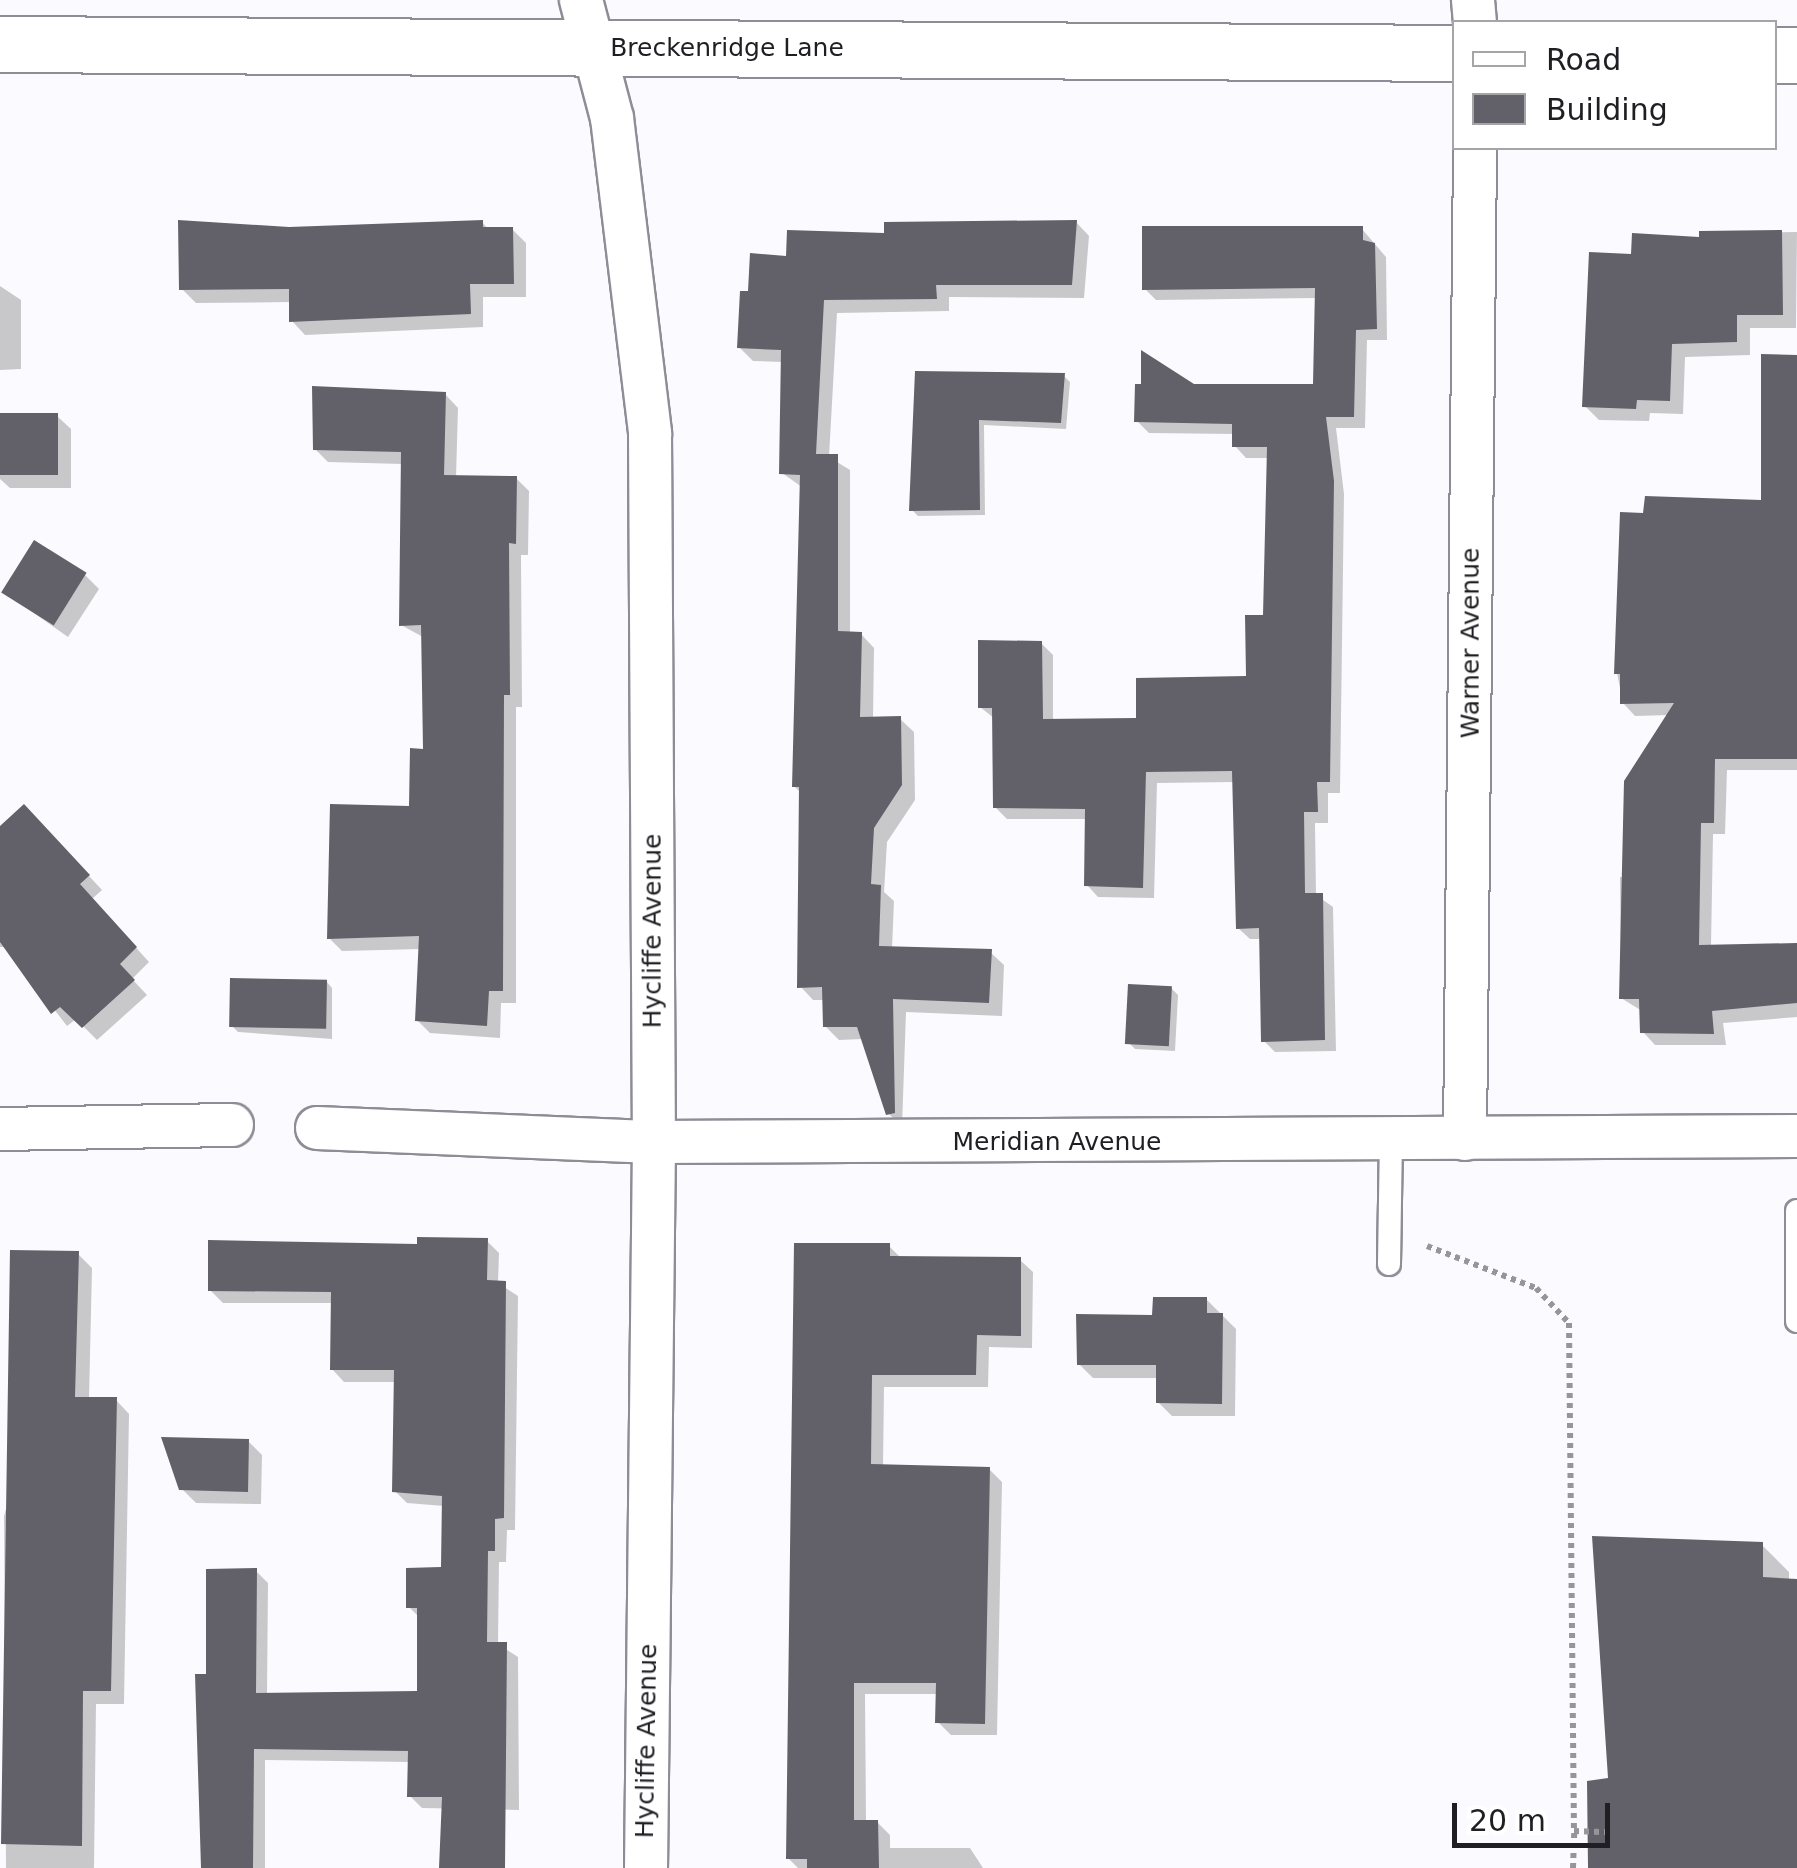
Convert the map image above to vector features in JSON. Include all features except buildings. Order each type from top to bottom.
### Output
[{"type":"main road","name":"Breckenridge Lane","points":[[0,44],[588,24],[1452,53]]},
{"type":"street","name":"Hycliffe Avenue","points":[[588,24],[612,118],[650,434],[654,1142],[646,1868]]},
{"type":"street","name":"Warner Avenue","points":[[1464,1139],[1476,150]]},
{"type":"street","points":[[0,1128],[232,1125]]},
{"type":"street","name":"Meridian Avenue","points":[[318,1128],[654,1142],[1391,1143],[1797,1136]]},
{"type":"lane","points":[[1389,1264],[1391,1143]]},
{"type":"lane","points":[[1797,1211],[1797,1321]]},
{"type":"path","points":[[1418,1242],[1536,1288],[1570,1323],[1573,1868]]},
{"type":"path","points":[[1574,1831],[1608,1832]]}]
